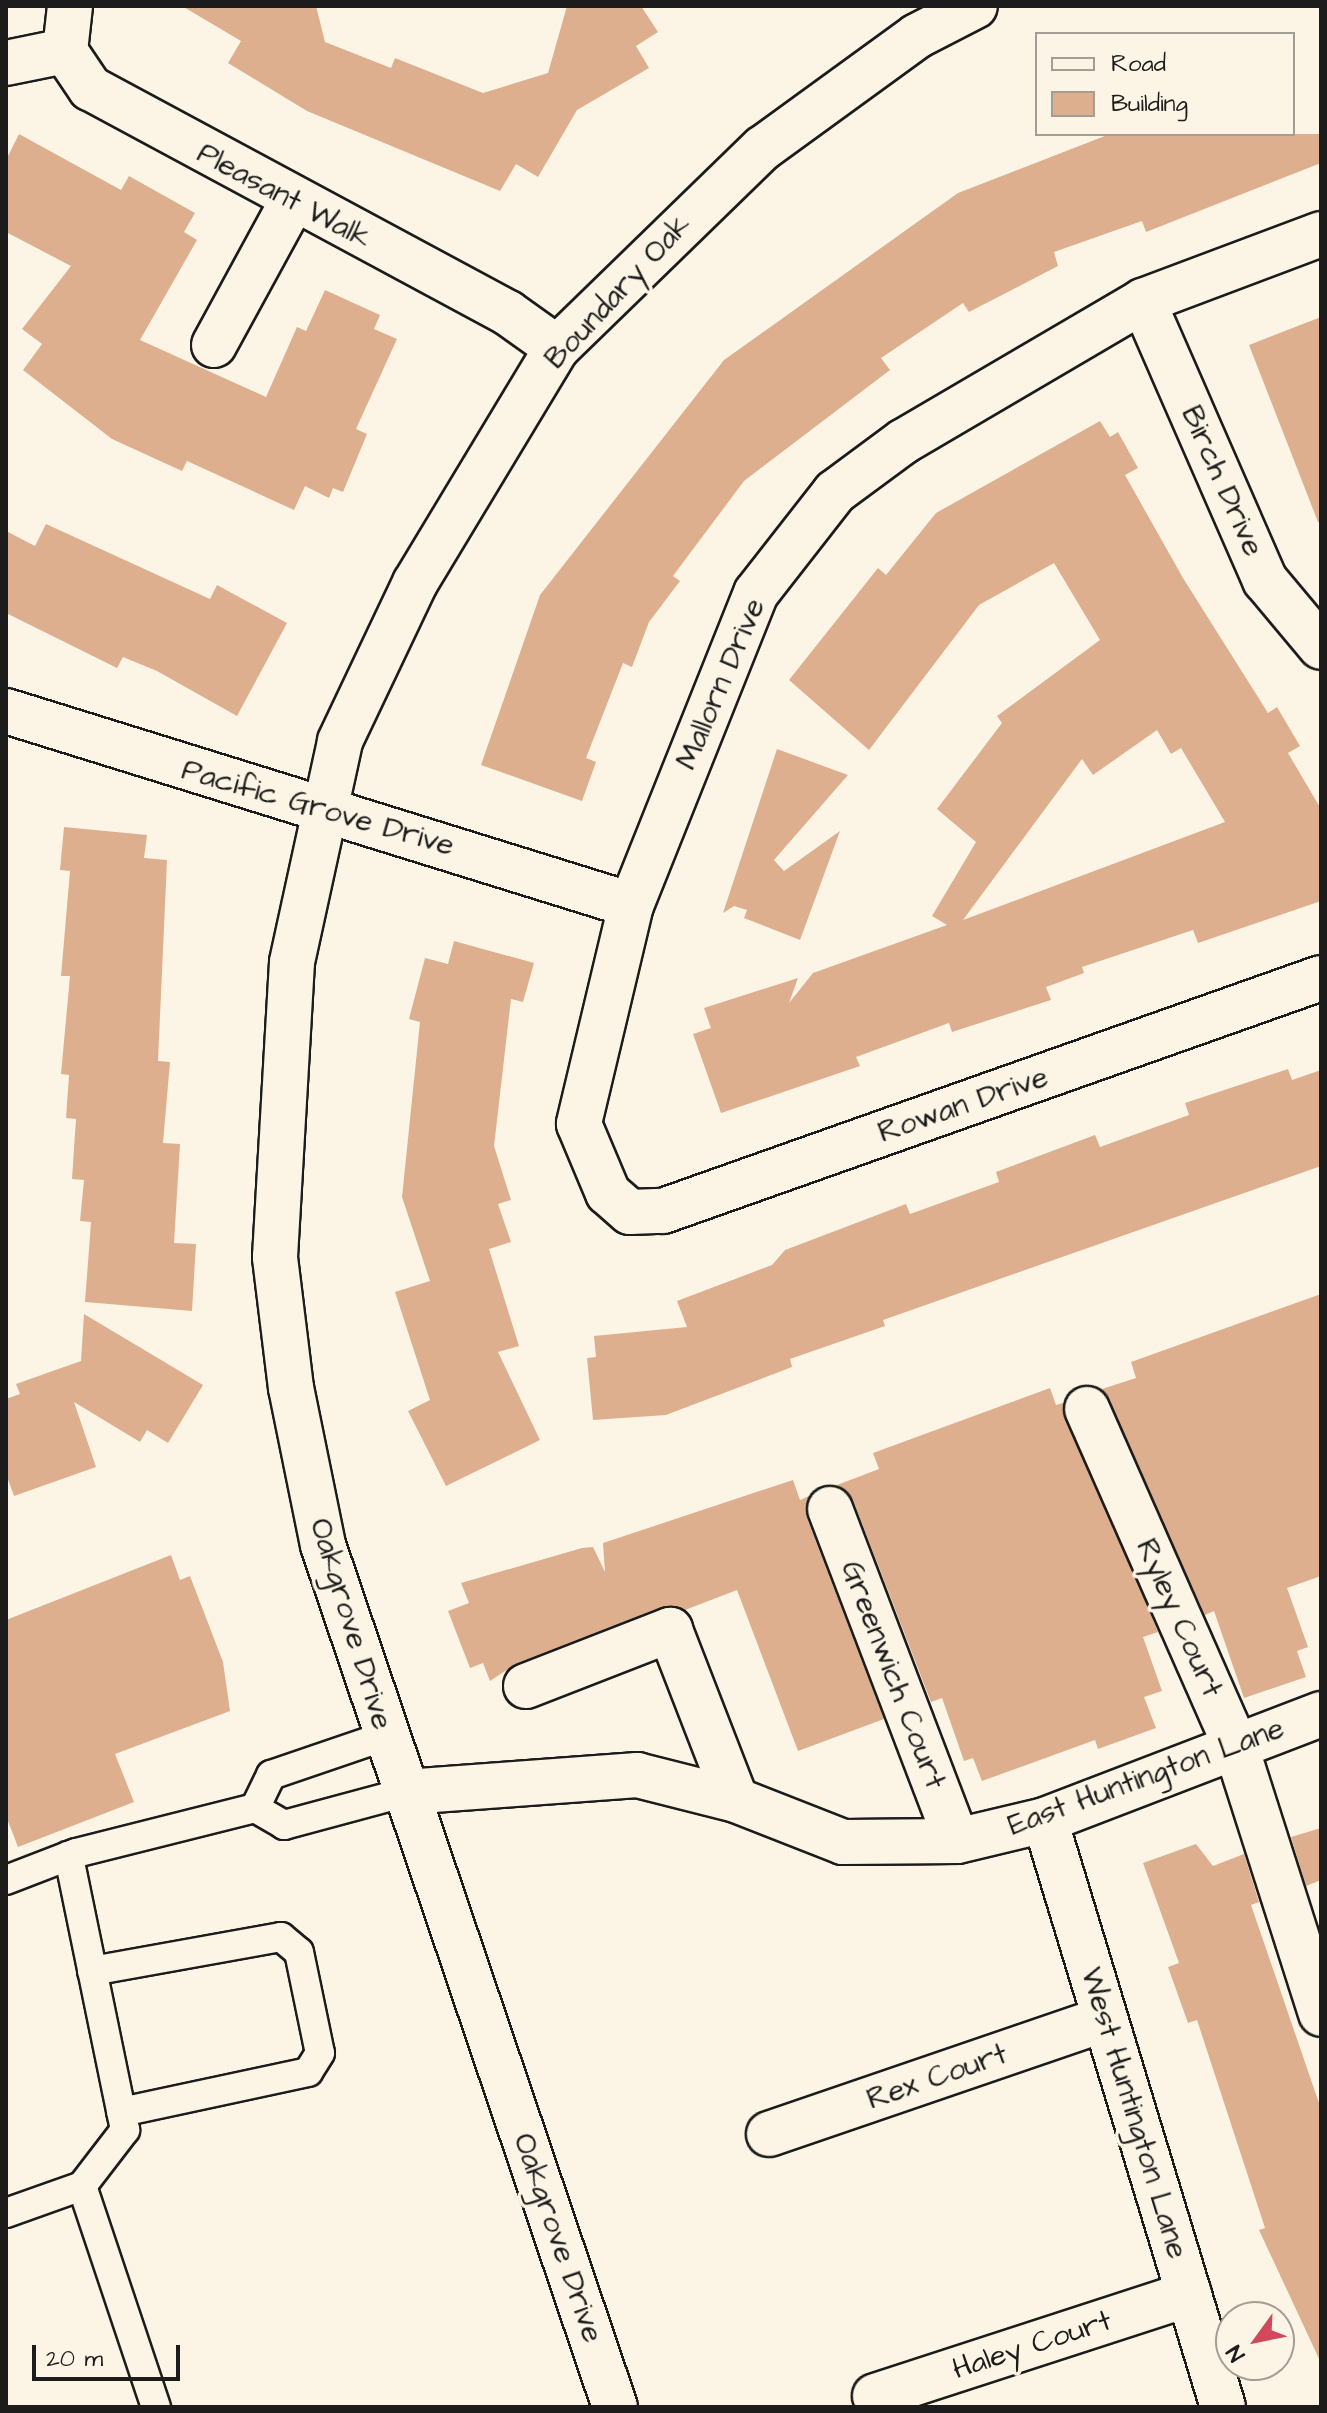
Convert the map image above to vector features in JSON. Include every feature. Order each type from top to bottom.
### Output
[{"type":"street","points":[[6,63],[65,51],[70,6]]},
{"type":"street","name":"Boundary Oak","points":[[324,811],[340,741],[415,583],[557,348],[763,148],[917,36],[975,6]]},
{"type":"street","name":"Pleasant Walk","points":[[65,51],[90,88],[292,202],[508,313],[557,348]]},
{"type":"street","points":[[214,345],[292,202]]},
{"type":"street","name":"Mallorn Drive","points":[[608,1193],[579,1124],[631,905],[756,593],[835,492],[904,441],[1143,301],[1321,234]]},
{"type":"street","name":"Birch Drive","points":[[1143,301],[1265,580],[1321,647]]},
{"type":"street","name":"Pacific Grove Drive","points":[[6,711],[631,905]]},
{"type":"street","name":"Oakgrove Drive","points":[[324,811],[292,962],[275,1257],[291,1388],[323,1545],[385,1736],[615,2407]]},
{"type":"street","name":"Rowan Drive","points":[[608,1193],[630,1212],[663,1211],[1321,978]]},
{"type":"street","name":"Ryley Court","points":[[1087,1409],[1236,1747],[1321,2014]]},
{"type":"street","name":"Greenwich Court","points":[[830,1509],[957,1841]]},
{"type":"street","points":[[526,1686],[670,1630],[736,1800]]},
{"type":"street","name":"East Huntington Lane","points":[[406,1792],[637,1775],[736,1800],[843,1842],[957,1841],[1045,1820],[1321,1714]]},
{"type":"street","name":"West Huntington Lane","points":[[1045,1820],[1223,2407]]},
{"type":"street","name":"Rex Court","points":[[769,2134],[1105,2019]]},
{"type":"street","name":"Haley Court","points":[[875,2396],[1189,2294]]},
{"type":"lane","points":[[255,1808],[271,1775],[385,1736]]},
{"type":"lane","points":[[6,1880],[69,1856],[255,1808],[284,1825],[406,1792]]},
{"type":"lane","points":[[6,2213],[82,2186],[125,2130],[69,1856]]},
{"type":"lane","points":[[92,1971],[281,1937],[299,1952],[320,2053],[308,2072],[121,2112]]},
{"type":"lane","points":[[82,2186],[156,2407]]},
{"type":"building","points":[[182,6],[316,6],[325,42],[391,68],[395,58],[483,93],[548,73],[567,6],[641,6],[658,32],[636,46],[649,68],[577,110],[538,177],[516,164],[500,191],[307,111],[228,63],[241,41]]},
{"type":"building","points":[[19,134],[121,190],[129,176],[195,213],[184,232],[197,240],[140,340],[266,397],[297,327],[306,331],[325,290],[380,315],[374,329],[397,339],[356,429],[367,434],[343,492],[333,488],[329,498],[305,486],[294,510],[187,461],[182,471],[112,439],[23,370],[42,344],[22,329],[71,266],[6,232],[6,160]]},
{"type":"building","points":[[1321,134],[1321,163],[1146,232],[1142,221],[1054,252],[1058,266],[969,312],[963,303],[881,358],[890,370],[744,481],[673,576],[680,581],[649,622],[632,667],[623,663],[586,758],[596,762],[582,801],[481,765],[540,595],[724,360],[958,193],[1105,136]]},
{"type":"building","points":[[1321,317],[1321,522],[1318,522],[1249,345]]},
{"type":"building","points":[[1100,421],[1110,437],[1118,432],[1138,468],[1125,475],[1183,578],[1268,713],[1277,707],[1300,746],[1288,753],[1321,809],[1321,901],[1198,943],[1193,930],[1082,967],[1084,973],[1046,987],[1051,1000],[952,1032],[949,1023],[856,1057],[860,1066],[721,1113],[693,1034],[711,1028],[704,1008],[798,978],[789,1003],[813,973],[947,925],[932,916],[976,842],[937,809],[1002,723],[997,716],[1100,640],[1054,563],[979,605],[869,750],[789,680],[878,568],[886,575],[936,513]],"holes":[[[1157,730],[1171,754],[1181,748],[1225,822],[963,920],[1082,759],[1093,775]]]},
{"type":"building","points":[[46,524],[210,599],[217,585],[287,623],[237,716],[157,671],[123,657],[117,668],[6,613],[6,531],[35,546]]},
{"type":"building","points":[[777,749],[848,775],[774,860],[784,871],[840,831],[800,940],[744,918],[747,910],[734,906],[723,913]]},
{"type":"building","points":[[64,827],[147,835],[144,858],[167,860],[158,1061],[170,1062],[163,1143],[180,1144],[174,1243],[196,1244],[192,1311],[85,1302],[91,1222],[80,1221],[84,1180],[72,1179],[76,1119],[66,1118],[69,1075],[61,1074],[70,976],[61,976],[70,871],[60,870]]},
{"type":"building","points":[[454,941],[534,963],[523,1002],[511,999],[494,1146],[511,1200],[498,1204],[511,1242],[489,1249],[519,1346],[498,1352],[540,1440],[446,1486],[408,1411],[430,1400],[395,1292],[430,1281],[402,1197],[420,1022],[409,1019],[425,958],[448,964]]},
{"type":"building","points":[[1288,1069],[1292,1080],[1321,1070],[1321,1166],[883,1320],[885,1326],[790,1359],[792,1367],[666,1415],[593,1420],[587,1358],[596,1357],[594,1336],[687,1327],[677,1301],[772,1265],[785,1250],[906,1204],[910,1214],[999,1182],[996,1172],[1095,1135],[1100,1147],[1189,1115],[1185,1103]]},
{"type":"building","points":[[1321,1294],[1321,1576],[1287,1588],[1308,1647],[1297,1651],[1306,1677],[1244,1698],[1214,1611],[1205,1615],[1102,1389],[1136,1378],[1131,1362]]},
{"type":"building","points":[[84,1314],[203,1385],[168,1443],[147,1430],[140,1442],[74,1402],[96,1467],[14,1496],[6,1474],[6,1399],[20,1394],[16,1384],[81,1361]]},
{"type":"building","points":[[1050,1388],[1056,1405],[1063,1403],[1158,1632],[1143,1637],[1162,1691],[1144,1697],[1156,1728],[1098,1749],[1095,1740],[982,1781],[973,1758],[964,1761],[942,1698],[931,1702],[853,1500],[837,1485],[879,1469],[873,1453]]},
{"type":"building","points":[[793,1480],[800,1500],[809,1496],[807,1518],[884,1719],[798,1751],[737,1590],[685,1610],[661,1607],[517,1663],[490,1681],[483,1663],[470,1668],[448,1611],[469,1603],[461,1583],[593,1547],[605,1572],[603,1543]]},
{"type":"building","points":[[171,1555],[180,1580],[190,1576],[223,1662],[230,1711],[115,1754],[134,1802],[18,1847],[6,1816],[6,1620]]},
{"type":"building","points":[[1321,1828],[1321,1880],[1306,1886],[1291,1837]]},
{"type":"building","points":[[1196,1844],[1213,1866],[1244,1854],[1259,1902],[1251,1905],[1321,2109],[1321,2363],[1295,2307],[1295,2301],[1292,2301],[1259,2230],[1265,2228],[1197,2020],[1188,2023],[1168,1967],[1179,1963],[1143,1863]]}]
